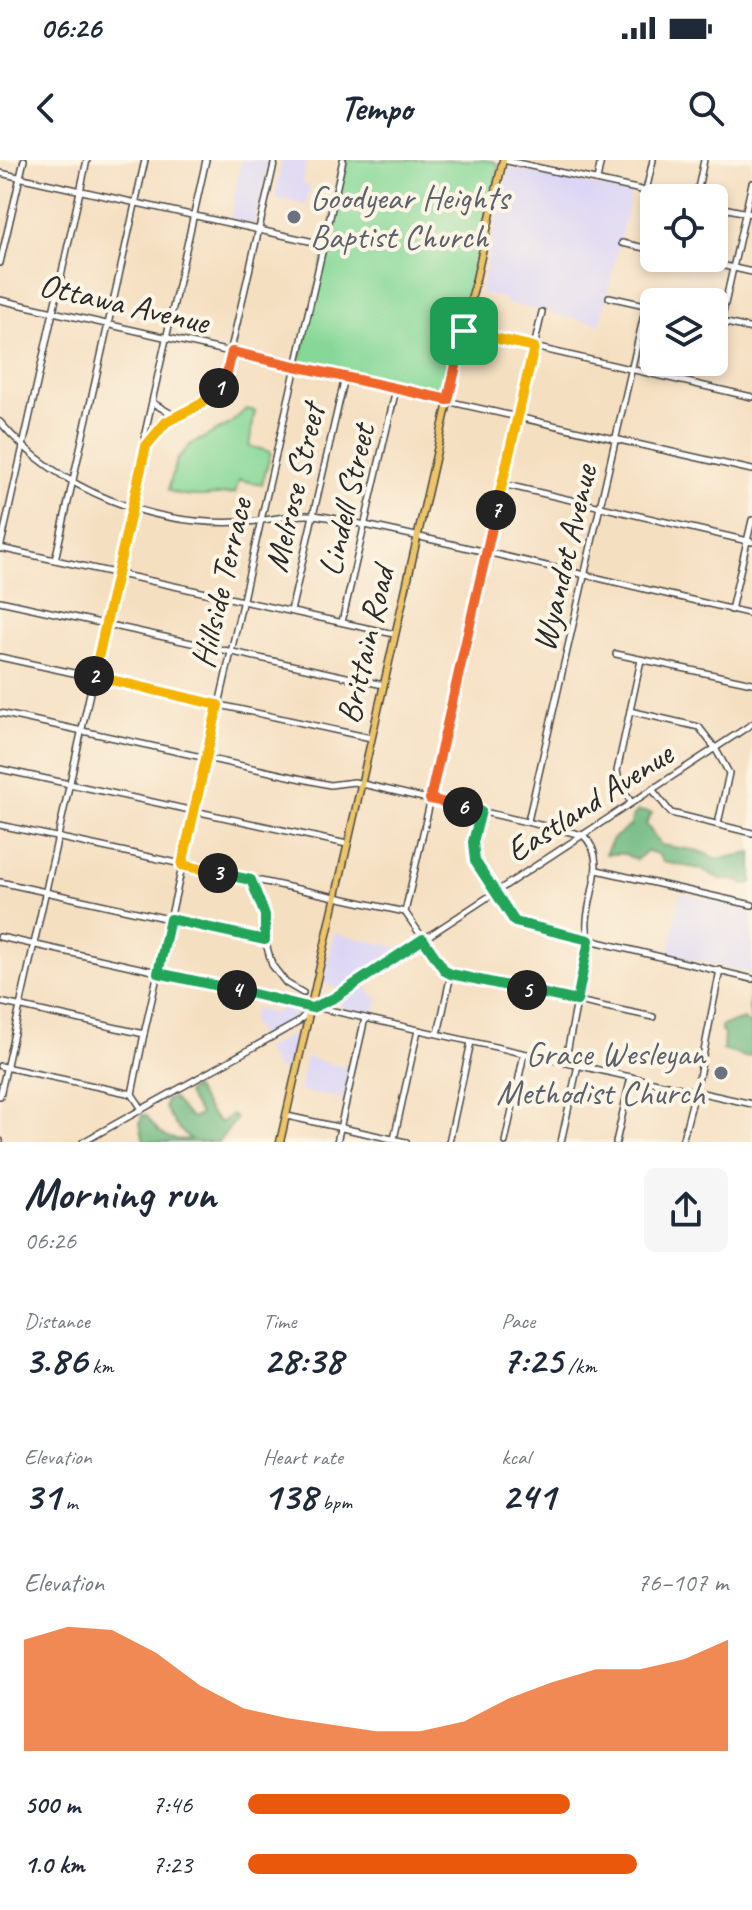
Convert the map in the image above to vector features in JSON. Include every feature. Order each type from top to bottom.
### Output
[{"type":"main road","name":"Brittain Road","points":[[280,1142],[503,160]]},
{"type":"street","points":[[0,263],[24,160]]},
{"type":"street","points":[[87,160],[0,549],[394,634]]},
{"type":"street","points":[[55,560],[145,160]]},
{"type":"street","points":[[0,1096],[3,1066],[20,1007],[146,446],[145,433],[206,160]]},
{"type":"street","points":[[146,446],[160,427],[175,416],[197,407],[213,394],[224,379],[275,160]]},
{"type":"street","name":"Hillside Terrace","points":[[132,1094],[259,520],[343,160]]},
{"type":"street","points":[[503,160],[640,190]]},
{"type":"street","points":[[597,180],[601,160]]},
{"type":"street","points":[[648,184],[653,160]]},
{"type":"street","points":[[699,184],[704,160]]},
{"type":"street","points":[[0,173],[323,244]]},
{"type":"street","points":[[727,288],[749,214],[752,183]]},
{"type":"street","points":[[728,209],[749,214]]},
{"type":"street","points":[[622,243],[640,247]]},
{"type":"street","points":[[728,267],[752,272]]},
{"type":"street","points":[[609,297],[640,305]]},
{"type":"street","name":"Ottawa Avenue","points":[[0,300],[752,470]]},
{"type":"street","points":[[405,912],[542,312]]},
{"type":"street","points":[[728,323],[752,329]]},
{"type":"street","points":[[464,331],[752,397]]},
{"type":"street","name":"Wyandot Avenue","points":[[528,821],[640,333]]},
{"type":"street","name":"Melrose Street","points":[[291,611],[345,377]]},
{"type":"street","name":"Lindell Street","points":[[342,622],[396,389]]},
{"type":"street","points":[[152,403],[175,416]]},
{"type":"street","points":[[0,422],[24,447],[73,482],[131,508],[188,520],[226,522],[303,513],[752,614]]},
{"type":"street","points":[[502,484],[750,541]]},
{"type":"street","points":[[731,610],[750,541],[752,520]]},
{"type":"street","points":[[0,601],[383,685]]},
{"type":"street","points":[[616,654],[752,683]]},
{"type":"street","points":[[0,657],[371,738]]},
{"type":"street","points":[[631,802],[617,774],[641,660]]},
{"type":"street","points":[[630,711],[702,730],[729,773],[718,824]]},
{"type":"street","points":[[0,713],[330,785],[347,781],[361,783],[583,835],[592,846],[597,870],[586,925],[589,940],[565,1063]]},
{"type":"street","name":"Eastland Avenue","points":[[83,1142],[285,1030],[305,1017],[312,1008],[334,998],[752,724]]},
{"type":"street","points":[[0,769],[347,844]]},
{"type":"street","points":[[652,789],[671,813],[752,833]]},
{"type":"street","points":[[481,811],[473,842],[474,857],[519,924],[752,979]]},
{"type":"street","points":[[0,825],[405,912],[445,971],[451,974],[653,1017]]},
{"type":"street","points":[[597,870],[752,905]]},
{"type":"street","points":[[251,880],[265,915],[265,940],[270,960],[286,983],[303,993]]},
{"type":"street","points":[[0,882],[265,940]]},
{"type":"street","points":[[0,937],[752,1104]]},
{"type":"street","points":[[682,1142],[720,970]]},
{"type":"street","points":[[438,1034],[451,974]]},
{"type":"street","points":[[0,1002],[144,1034]]},
{"type":"street","points":[[337,1142],[365,1018]]},
{"type":"street","points":[[393,1140],[418,1030]]},
{"type":"street","points":[[449,1142],[471,1042]]},
{"type":"street","points":[[505,1142],[524,1054]]},
{"type":"street","points":[[561,1142],[578,1065]]},
{"type":"street","points":[[3,1066],[132,1094],[142,1109]]},
{"type":"street","points":[[616,1142],[631,1077]]},
{"type":"street","points":[[287,1116],[406,1142]]},
{"type":"shaded area","points":[[241,160],[269,160],[254,225],[230,219]]},
{"type":"shaded area","points":[[282,160],[307,160],[302,183],[310,186],[306,205],[275,198]]},
{"type":"shaded area","points":[[511,168],[631,194],[600,324],[505,303],[506,299],[480,293],[508,170]]},
{"type":"shaded area","points":[[680,893],[752,908],[752,974],[669,954]]},
{"type":"shaded area","points":[[334,933],[398,949],[337,989],[323,982]]},
{"type":"shaded area","points":[[366,985],[375,998],[379,997],[374,1015],[344,1008],[341,1001]]},
{"type":"shaded area","points":[[279,1006],[294,1009],[294,1019],[261,1038],[251,1021],[254,1009],[277,1014]]},
{"type":"shaded area","points":[[295,1033],[298,1036],[290,1072],[276,1069],[265,1049]]},
{"type":"shaded area","points":[[306,1057],[350,1069],[343,1099],[299,1091]]},
{"type":"green space","points":[[346,160],[484,160],[495,162],[499,167],[444,397],[302,365],[300,360]]},
{"type":"green space","points":[[246,409],[255,411],[249,446],[271,452],[262,484],[239,480],[235,493],[210,496],[184,495],[168,490],[177,460],[190,445],[230,424]]},
{"type":"green space","points":[[638,811],[652,813],[646,824],[661,845],[699,851],[717,859],[752,853],[752,883],[745,885],[735,880],[720,879],[701,869],[663,862],[658,854],[647,851],[636,860],[625,854],[605,854],[613,839],[631,825],[632,817]]},
{"type":"green space","points":[[752,984],[752,1027],[749,1008]]},
{"type":"green space","points":[[744,1019],[752,1027],[752,1056],[723,1050],[724,1033],[721,1026]]},
{"type":"green space","points":[[190,1089],[195,1089],[210,1113],[221,1123],[231,1115],[235,1117],[236,1120],[218,1142],[144,1142],[140,1123],[142,1115],[146,1115],[164,1135],[190,1139],[176,1126],[165,1108],[166,1100],[173,1098],[187,1115],[193,1118],[200,1115],[188,1096]]},
{"type":"place","name":"Goodyear Heights Baptist Church","points":[[294,217]]},
{"type":"place","name":"Grace Wesleyan Methodist Church","points":[[721,1073]]},
{"type":"route","points":[[464,331],[534,347],[430,799],[481,811],[473,842],[475,861],[515,922],[589,940],[577,1001],[451,974],[445,971],[423,939],[334,998],[312,1008],[158,973],[170,919],[265,940],[266,922],[251,880],[182,865],[218,705],[93,677],[146,446],[166,422],[197,407],[213,394],[224,379],[232,352],[448,400],[464,331]]}]
